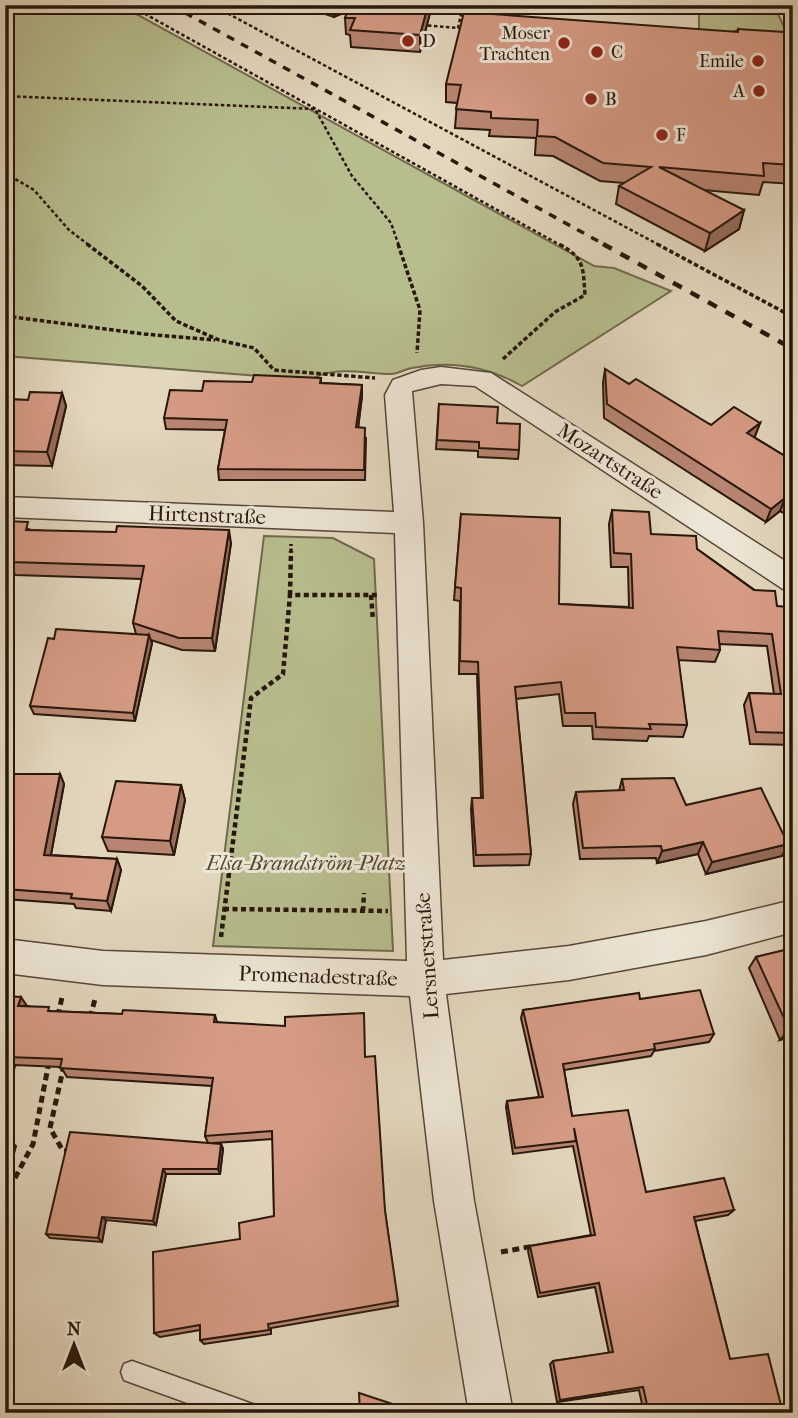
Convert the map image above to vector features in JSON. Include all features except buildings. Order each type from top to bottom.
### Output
[{"type":"street","name":"Mozartstraße","points":[[409,382],[434,374],[482,379],[793,581]]},
{"type":"street","name":"Lersnerstraße","points":[[409,382],[398,395],[409,523],[426,979],[464,1258],[491,1413]]},
{"type":"street","name":"Hirtenstraße","points":[[5,507],[409,523]]},
{"type":"street","name":"Promenadestraße","points":[[5,956],[86,967],[426,979],[569,963],[706,938],[793,916]]},
{"type":"lane","points":[[132,1372],[247,1413]]},
{"type":"path","points":[[129,5],[572,253],[583,265],[585,295],[555,312],[482,379]]},
{"type":"path","points":[[212,5],[793,317]]},
{"type":"path","points":[[416,25],[458,27],[463,5]]},
{"type":"path","points":[[781,48],[787,55],[789,87]]},
{"type":"path","points":[[5,96],[315,109]]},
{"type":"path","points":[[5,316],[144,334],[219,340],[254,348],[274,370],[409,382],[420,310],[391,223],[352,176],[315,109]]},
{"type":"path","points":[[5,173],[33,190],[69,230],[142,286],[176,321],[219,340]]},
{"type":"path","points":[[216,972],[251,698],[283,674],[293,518]]},
{"type":"path","points":[[290,596],[412,596]]},
{"type":"path","points":[[371,596],[373,620]]},
{"type":"path","points":[[363,893],[363,911]]},
{"type":"path","points":[[224,909],[423,912]]},
{"type":"path","points":[[82,1018],[90,1018],[86,967]]},
{"type":"path","points":[[56,1029],[86,967]]},
{"type":"path","points":[[66,1054],[50,1128],[63,1151],[75,1151]]},
{"type":"path","points":[[15,1178],[33,1144],[51,1055]]},
{"type":"path","points":[[464,1258],[539,1245]]},
{"type":"green space","points":[[5,5],[120,5],[594,266],[614,268],[671,291],[522,386],[482,369],[455,365],[427,366],[391,374],[350,371],[329,373],[311,380],[5,356]]},
{"type":"green space","points":[[699,5],[774,5],[793,47],[780,50],[699,47]]},
{"type":"green space","name":"Elsa-Brandström-Platz","points":[[264,536],[333,538],[374,559],[393,951],[213,946]]},
{"type":"railway","points":[[171,5],[607,246]]},
{"type":"railway","points":[[603,244],[793,349]]},
{"type":"place","name":"D","points":[[408,41]]},
{"type":"place","name":"Moser Trachten","points":[[564,43]]},
{"type":"place","name":"C","points":[[597,52]]},
{"type":"place","name":"Emile","points":[[758,61]]},
{"type":"place","name":"A","points":[[759,91]]},
{"type":"place","name":"B","points":[[591,99]]},
{"type":"place","name":"F","points":[[662,135]]}]
